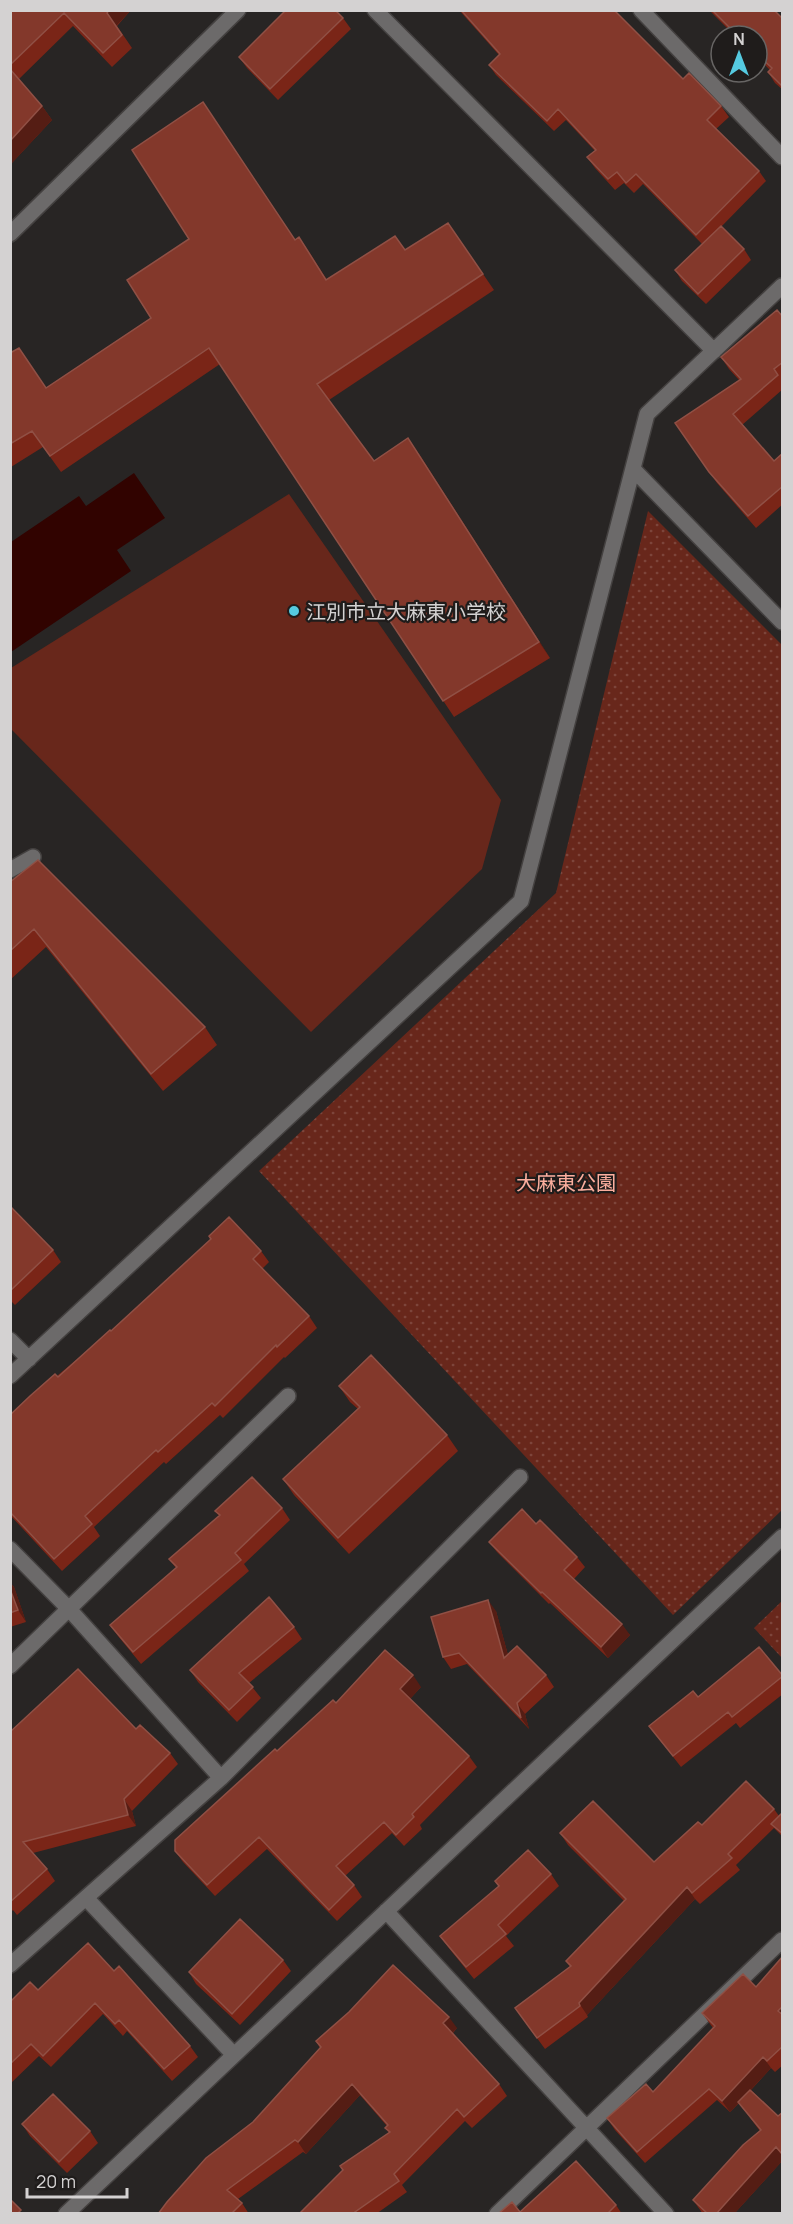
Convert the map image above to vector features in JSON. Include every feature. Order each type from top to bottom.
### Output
[{"type":"street","points":[[10,234],[238,10]]},
{"type":"street","points":[[375,10],[714,351]]},
{"type":"street","points":[[641,10],[783,157]]},
{"type":"street","points":[[10,1376],[521,901],[647,414],[781,290]]},
{"type":"street","points":[[633,469],[783,622]]},
{"type":"street","points":[[10,870],[33,856]]},
{"type":"street","points":[[10,1340],[28,1359]]},
{"type":"street","points":[[10,1665],[288,1396]]},
{"type":"street","points":[[10,1965],[221,1778],[520,1477]]},
{"type":"street","points":[[66,2214],[783,1537]]},
{"type":"street","points":[[10,1550],[69,1609],[221,1778]]},
{"type":"street","points":[[86,1898],[234,2055]]},
{"type":"street","points":[[386,1911],[666,2214]]},
{"type":"street","points":[[497,2214],[585,2127],[783,1940]]},
{"type":"green space","points":[[289,494],[501,800],[482,869],[311,1032],[10,728],[11,668]]},
{"type":"green space","name":"大麻東公園","points":[[648,511],[782,645],[782,1510],[673,1615],[259,1171],[556,893]]},
{"type":"green space","points":[[782,1601],[782,1658],[754,1628]]},
{"type":"shaded area","points":[[134,473],[165,518],[117,550],[131,571],[11,652],[11,542],[79,496],[86,506]]},
{"type":"building","points":[[10,10],[109,10],[107,13],[122,35],[103,53],[64,13],[10,65]]},
{"type":"building","points":[[286,10],[335,10],[343,18],[270,89],[239,57]]},
{"type":"building","points":[[461,10],[614,10],[683,79],[689,73],[721,106],[707,120],[759,171],[696,235],[636,174],[626,183],[617,172],[608,179],[587,157],[596,150],[558,109],[547,121],[489,65],[500,54]]},
{"type":"building","points":[[712,10],[774,10],[783,19],[783,87],[769,73],[772,68],[769,65],[769,24],[726,24]]},
{"type":"building","points":[[10,69],[42,106],[10,141]]},
{"type":"building","points":[[203,102],[295,240],[299,237],[326,280],[395,236],[405,250],[448,223],[483,274],[317,384],[374,461],[408,438],[539,642],[443,701],[209,348],[50,456],[32,431],[10,444],[10,353],[19,348],[46,388],[151,318],[127,280],[189,239],[132,150]]},
{"type":"building","points":[[721,226],[744,249],[698,294],[675,270]]},
{"type":"building","points":[[777,310],[783,317],[783,362],[774,369],[778,375],[733,414],[774,461],[783,453],[783,486],[748,516],[709,472],[675,423],[741,379],[721,357]]},
{"type":"building","points":[[38,860],[205,1027],[151,1074],[34,929],[10,951],[10,882]]},
{"type":"building","points":[[10,1206],[53,1250],[10,1291]]},
{"type":"building","points":[[229,1217],[261,1251],[253,1259],[309,1316],[277,1347],[276,1345],[215,1406],[212,1403],[158,1452],[156,1450],[85,1516],[92,1524],[54,1559],[10,1512],[10,1415],[55,1374],[58,1377],[111,1331],[211,1239],[209,1236]]},
{"type":"building","points":[[371,1355],[447,1435],[338,1538],[283,1479],[360,1407],[339,1386]]},
{"type":"building","points":[[252,1477],[282,1508],[235,1553],[241,1560],[133,1652],[110,1625],[177,1567],[169,1559],[220,1515],[215,1511]]},
{"type":"building","points":[[522,1509],[536,1524],[540,1520],[577,1557],[564,1570],[622,1624],[601,1647],[489,1542]]},
{"type":"building","points":[[10,1589],[18,1610],[10,1613]]},
{"type":"building","points":[[269,1597],[294,1627],[239,1673],[253,1687],[229,1710],[190,1670]]},
{"type":"building","points":[[488,1600],[504,1658],[517,1646],[546,1675],[517,1703],[521,1718],[459,1653],[443,1657],[431,1617]]},
{"type":"building","points":[[759,1647],[783,1676],[732,1717],[728,1712],[673,1756],[649,1726],[693,1691],[698,1697]]},
{"type":"building","points":[[385,1650],[413,1675],[400,1689],[469,1756],[412,1814],[414,1817],[396,1835],[384,1822],[336,1866],[354,1885],[329,1910],[259,1837],[207,1885],[175,1851],[175,1840],[275,1749],[277,1751],[333,1700],[336,1703]]},
{"type":"building","points":[[78,1669],[136,1729],[140,1725],[170,1753],[124,1799],[128,1815],[23,1842],[47,1869],[10,1902],[10,1732]]},
{"type":"building","points":[[746,1781],[774,1809],[728,1854],[732,1858],[692,1893],[687,1887],[579,2003],[580,2006],[537,2038],[515,2008],[571,1966],[566,1961],[626,1899],[560,1833],[593,1801],[654,1862],[698,1822],[702,1825]]},
{"type":"building","points":[[783,1812],[783,1834],[771,1824]]},
{"type":"building","points":[[528,1850],[551,1874],[498,1925],[506,1934],[466,1967],[440,1936],[499,1886],[495,1881]]},
{"type":"building","points":[[240,1919],[283,1960],[232,2014],[189,1972]]},
{"type":"building","points":[[88,1943],[114,1971],[119,1966],[190,2046],[164,2069],[119,2020],[115,2024],[95,2003],[43,2056],[31,2044],[10,2064],[10,2002],[30,1982],[38,1990]]},
{"type":"building","points":[[783,1956],[783,2006],[778,2011],[783,2015],[783,2046],[767,2061],[763,2057],[722,2101],[709,2089],[637,2152],[607,2118],[646,2084],[653,2092],[715,2026],[702,2013],[743,1974],[756,1987]]},
{"type":"building","points":[[393,1965],[449,2017],[443,2023],[499,2084],[464,2117],[457,2109],[394,2174],[399,2181],[352,2214],[299,2214],[343,2170],[340,2166],[390,2132],[385,2128],[388,2125],[352,2084],[298,2142],[295,2140],[227,2190],[242,2203],[231,2214],[158,2214],[206,2158],[253,2122],[321,2047],[316,2041],[349,2012]]},
{"type":"building","points":[[750,2090],[778,2116],[783,2112],[783,2155],[776,2147],[716,2214],[708,2214],[693,2200],[743,2145],[761,2130],[738,2102]]},
{"type":"building","points":[[53,2094],[90,2131],[59,2162],[22,2124]]},
{"type":"building","points":[[576,2161],[616,2205],[607,2214],[498,2214],[512,2202],[520,2212]]},
{"type":"building","points":[[10,2199],[21,2210],[17,2214],[10,2214]]},
{"type":"place","name":"江別市立大麻東小学校","points":[[294,611]]}]
